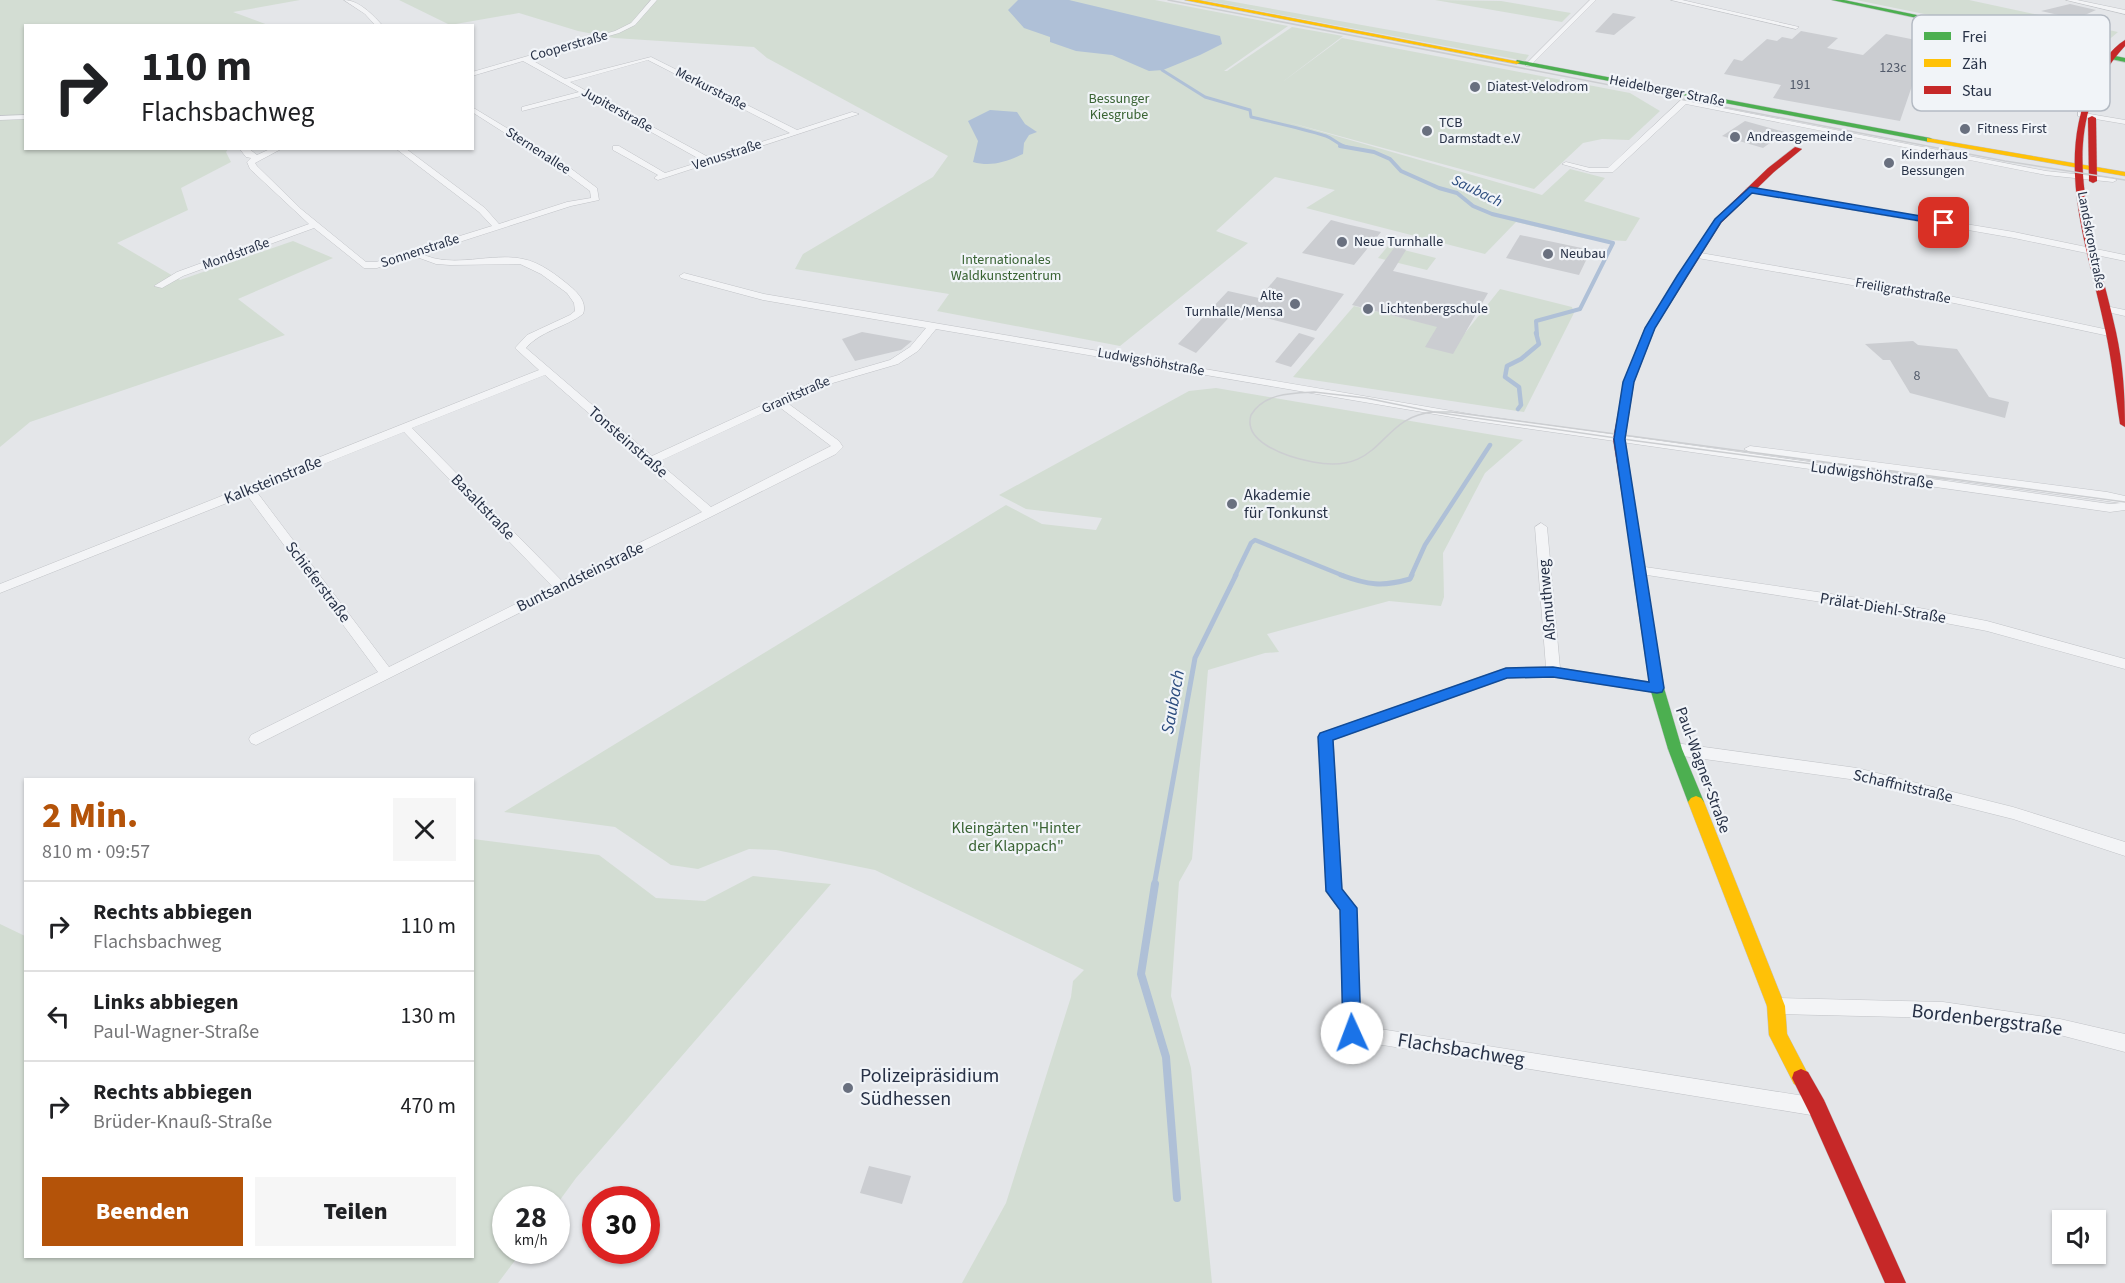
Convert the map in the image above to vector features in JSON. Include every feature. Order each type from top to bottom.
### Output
[{"type":"street","points":[[347,0],[378,24]]},
{"type":"street","name":"Cooperstraße","points":[[474,73],[617,32],[633,24],[654,0]]},
{"type":"street","name":"Heidelberger Straße","points":[[1188,0],[2004,153],[2121,179]]},
{"type":"street","points":[[1528,65],[1593,0]]},
{"type":"street","points":[[1674,0],[1796,27]]},
{"type":"street","points":[[1817,0],[1912,18]]},
{"type":"street","points":[[1834,0],[1912,16]]},
{"type":"street","points":[[2068,0],[2125,12]]},
{"type":"street","points":[[2120,57],[2125,42]]},
{"type":"street","name":"Merkurstraße","points":[[565,81],[650,58],[797,133]]},
{"type":"street","name":"Jupiterstraße","points":[[524,59],[709,162]]},
{"type":"street","points":[[525,110],[585,93]]},
{"type":"street","name":"Heidelberger Straße","points":[[1566,165],[1590,170],[1610,170],[1684,102],[2039,172],[2086,172]]},
{"type":"street","name":"Sternenallee","points":[[474,110],[555,161],[594,190],[595,200]]},
{"type":"street","points":[[2086,172],[2087,111]]},
{"type":"street","points":[[797,133],[855,114]]},
{"type":"street","points":[[2087,115],[2125,122]]},
{"type":"street","points":[[2086,172],[2078,138],[2087,115]]},
{"type":"street","points":[[0,118],[24,117]]},
{"type":"street","name":"Venusstraße","points":[[616,147],[662,177],[797,133]]},
{"type":"street","points":[[2004,153],[2047,152],[2078,138]]},
{"type":"street","name":"Paul-Wagner-Straße","points":[[1798,149],[1718,221],[1695,255],[1650,328],[1629,382],[1620,437],[1657,688],[1675,749],[1776,1006],[1778,1035],[1817,1107],[1896,1283]]},
{"type":"street","points":[[245,150],[249,155],[257,158],[275,150]]},
{"type":"street","points":[[402,150],[482,210],[498,226]]},
{"type":"street","name":"Sonnenstraße","points":[[257,158],[251,162],[254,167],[315,225],[364,265],[377,265],[570,204],[595,200]]},
{"type":"street","name":"Landskronstraße","points":[[2086,172],[2096,252],[2109,333],[2123,398],[2125,424]]},
{"type":"street","points":[[1750,190],[1944,223],[2125,258]]},
{"type":"street","name":"Mondstraße","points":[[159,286],[180,274],[315,225]]},
{"type":"street","name":"Tonsteinstraße","points":[[414,253],[438,260],[530,263],[573,293],[579,303],[580,312],[561,325],[530,339],[520,348],[710,513]]},
{"type":"street","name":"Freiligrathstraße","points":[[1695,255],[1954,300],[2109,333]]},
{"type":"street","name":"Ludwigshöhstraße","points":[[684,276],[763,297],[1475,418],[2110,508],[2125,506]]},
{"type":"street","points":[[2106,309],[2125,313]]},
{"type":"street","name":"Granitstraße","points":[[651,460],[830,379],[894,362],[914,349],[934,325]]},
{"type":"street","name":"Kalksteinstraße","points":[[0,590],[546,371]]},
{"type":"street","name":"Buntsandsteinstraße","points":[[256,739],[832,452],[837,447],[835,443],[779,402]]},
{"type":"street","name":"Basaltstraße","points":[[405,427],[560,587]]},
{"type":"street","name":"Ludwigshöhstraße","points":[[1620,437],[1638,435],[2005,482],[2125,500]]},
{"type":"street","name":"Schieferstraße","points":[[249,490],[387,674]]},
{"type":"street","name":"Aßmuthweg","points":[[1541,527],[1553,672]]},
{"type":"street","name":"Prälat-Diehl-Straße","points":[[1638,570],[1893,608],[1987,626],[2125,664]]},
{"type":"street","name":"Flachsbachweg","points":[[1657,688],[1553,672],[1506,673],[1326,737],[1334,891],[1348,908],[1352,1033],[1817,1107]]},
{"type":"street","name":"Schaffnitstraße","points":[[1675,749],[1857,774],[2013,813],[2125,849]]},
{"type":"street","name":"Bordenbergstraße","points":[[1776,1006],[1943,1010],[2060,1027],[2125,1043]]},
{"type":"green space","points":[[0,0],[300,0],[233,12],[265,24],[24,24],[24,150],[227,150],[226,152],[231,162],[181,188],[188,210],[117,243],[180,280],[293,241],[333,258],[238,299],[285,335],[30,422],[0,447]]},
{"type":"green space","points":[[399,0],[1155,0],[1288,26],[1224,71],[1292,27],[1343,36],[1281,83],[1342,38],[1630,93],[1660,111],[1629,140],[1602,139],[1583,143],[1534,189],[1284,121],[1542,195],[1570,169],[1605,178],[1584,201],[1640,218],[1626,241],[1588,239],[1516,222],[1485,254],[1306,208],[1335,190],[1275,177],[1216,231],[1248,243],[1120,346],[937,311],[949,294],[795,269],[803,254],[933,177],[948,156],[767,58],[754,47],[614,38],[578,31],[519,13],[448,24]]},
{"type":"green space","points":[[1203,0],[1223,0],[1529,55],[1525,61]]},
{"type":"green space","points":[[1435,0],[1501,1],[1571,13],[1562,22]]},
{"type":"green space","points":[[1856,0],[1969,0],[2039,15],[1929,15]]},
{"type":"green space","points":[[2110,30],[2118,32],[2110,39]]},
{"type":"green space","points":[[1388,246],[1436,258],[1427,270],[1378,258]]},
{"type":"green space","points":[[1500,289],[1572,307],[1574,313],[1524,412],[1293,377],[1354,306],[1465,333]]},
{"type":"green space","name":"Kleingärten \"Hinter der Klappach\"","points":[[1216,388],[1523,440],[1485,473],[1443,553],[1444,597],[1441,606],[1389,601],[1267,634],[1279,652],[1265,653],[1208,670],[1192,859],[1179,882],[1171,996],[1191,1068],[1212,1283],[962,1283],[1006,1203],[1071,997],[1073,981],[1084,970],[875,870],[776,850],[749,849],[698,869],[671,865],[615,827],[504,812],[1006,505],[1042,524],[1096,530],[1102,518],[1026,509],[999,495],[1189,391]]},
{"type":"green space","points":[[474,839],[599,855],[656,898],[705,901],[753,876],[831,884],[570,1186],[492,1186],[492,1264],[512,1264],[498,1283],[0,1283],[0,924],[24,936],[24,1258],[474,1258]]},
{"type":"water","points":[[1018,0],[1069,0],[1220,36],[1222,44],[1163,70],[1149,71],[1112,55],[1076,51],[1050,42],[1050,37],[1024,28],[1008,10]]},
{"type":"water","points":[[990,110],[1017,112],[1025,124],[1037,132],[1029,135],[1024,143],[1023,154],[998,163],[973,162],[978,141],[968,121]]},
{"type":"building","points":[[2070,4],[2096,10],[2085,15],[2058,15],[2041,11]]},
{"type":"building","points":[[1613,13],[1636,17],[1614,35],[1595,32]]},
{"type":"building","points":[[1801,31],[1838,38],[1827,48],[1863,55],[1886,34],[1912,39],[1912,86],[1900,121],[1773,98],[1781,85],[1724,74],[1734,59],[1742,61],[1767,39],[1777,41],[1782,37],[1792,39]]},
{"type":"building","name":"Andreasgemeinde","points":[[1745,121],[1785,132],[1763,148],[1722,136]]},
{"type":"building","name":"Neue Turnhalle","points":[[1331,220],[1381,232],[1354,265],[1302,253]]},
{"type":"building","name":"Neubau","points":[[1520,235],[1591,250],[1579,275],[1506,258]]},
{"type":"building","points":[[1397,244],[1406,250],[1393,271],[1488,293],[1453,354],[1425,347],[1437,327],[1352,305]]},
{"type":"building","name":"Alte Turnhalle/Mensa","points":[[1277,277],[1344,294],[1316,331],[1236,310],[1196,353],[1178,344],[1228,291],[1259,298]]},
{"type":"building","points":[[862,332],[912,341],[901,350],[855,361],[842,339]]},
{"type":"building","points":[[1299,333],[1315,338],[1291,367],[1275,362]]},
{"type":"building","points":[[1913,341],[1918,345],[1957,349],[1989,397],[2009,402],[2005,418],[1910,393],[1890,360],[1883,360],[1865,344]]},
{"type":"building","points":[[869,1166],[911,1176],[902,1204],[860,1193]]},
{"type":"waterway","name":"Saubach","points":[[1162,70],[1205,97],[1250,110],[1251,117],[1326,136],[1347,147]]},
{"type":"waterway","name":"Saubach","points":[[1340,146],[1374,152],[1390,159],[1401,171],[1439,188],[1457,193],[1473,206],[1492,214],[1613,243],[1580,309],[1536,321],[1537,335]]},
{"type":"waterway","name":"Saubach","points":[[1518,409],[1521,405],[1519,387],[1505,377],[1507,366],[1521,359],[1539,344],[1536,333]]},
{"type":"waterway","name":"Saubach","points":[[1411,576],[1425,545],[1490,445]]},
{"type":"waterway","name":"Saubach","points":[[1235,576],[1251,543],[1255,540],[1344,576]]},
{"type":"waterway","name":"Saubach","points":[[1154,886],[1195,658],[1236,575]]},
{"type":"waterway","name":"Saubach","points":[[1344,576],[1367,583],[1383,584],[1410,579],[1412,575]]},
{"type":"waterway","name":"Saubach","points":[[1155,884],[1141,974],[1166,1057],[1177,1198]]},
{"type":"tram line","points":[[1168,0],[2005,161],[2125,180]]},
{"type":"tram line","points":[[1314,392],[1366,398],[1434,412],[1416,416],[1401,423],[1368,453],[1354,461],[1336,464],[1313,462],[1277,451],[1258,439],[1250,424],[1251,415],[1263,402],[1271,398],[1297,393],[1314,392]]},
{"type":"tram line","points":[[1434,412],[1451,412],[2125,502]]},
{"type":"tram line","points":[[1434,412],[1637,441],[1946,479]]},
{"type":"traffic: fast","points":[[1835,0],[1912,16]]},
{"type":"traffic: fast","points":[[2110,57],[2125,60]]},
{"type":"traffic: fast","points":[[1517,62],[1930,140]]},
{"type":"traffic: fast","points":[[1639,573],[1657,688],[1675,749],[1696,802]]},
{"type":"traffic: slow","points":[[1188,0],[1517,62]]},
{"type":"traffic: slow","points":[[1930,140],[2125,174]]},
{"type":"traffic: slow","points":[[1696,802],[1776,1006],[1778,1035],[1801,1078]]},
{"type":"traffic: jam","points":[[2110,58],[2125,42]]},
{"type":"traffic: jam","points":[[2084,111],[2080,130],[2078,162],[2080,194],[2085,226],[2111,333],[2125,424]]},
{"type":"traffic: jam","points":[[2092,118],[2093,181]]},
{"type":"traffic: jam","points":[[1639,573],[1619,439],[1629,382],[1650,328],[1718,221],[1771,170],[1798,149]]},
{"type":"traffic: jam","points":[[1801,1078],[1817,1107],[1896,1283]]},
{"type":"place","name":"Diatest-Velodrom","points":[[1475,87]]},
{"type":"place","name":"Fitness First","points":[[1965,129]]},
{"type":"place","name":"TCB Darmstadt e.V","points":[[1427,131]]},
{"type":"place","name":"Andreasgemeinde","points":[[1735,137]]},
{"type":"place","name":"Kinderhaus Bessungen","points":[[1889,163]]},
{"type":"place","name":"Neue Turnhalle","points":[[1342,242]]},
{"type":"place","name":"Neubau","points":[[1548,254]]},
{"type":"place","name":"Alte Turnhalle/Mensa","points":[[1295,304]]},
{"type":"place","name":"Lichtenbergschule","points":[[1368,309]]},
{"type":"place","name":"Akademie für Tonkunst","points":[[1232,504]]},
{"type":"place","name":"Polizeipräsidium Südhessen","points":[[848,1088]]},
{"type":"route","points":[[1352,1033],[1348,908],[1334,891],[1326,737],[1506,673],[1553,672],[1657,688],[1619,439],[1629,382],[1650,328],[1682,276],[1718,221],[1750,190],[1944,223]]},
{"type":"park label","name":"Bessunger Kiesgrube","points":[[1119,108]]},
{"type":"park label","name":"Internationales Waldkunstzentrum","points":[[1006,268]]}]
